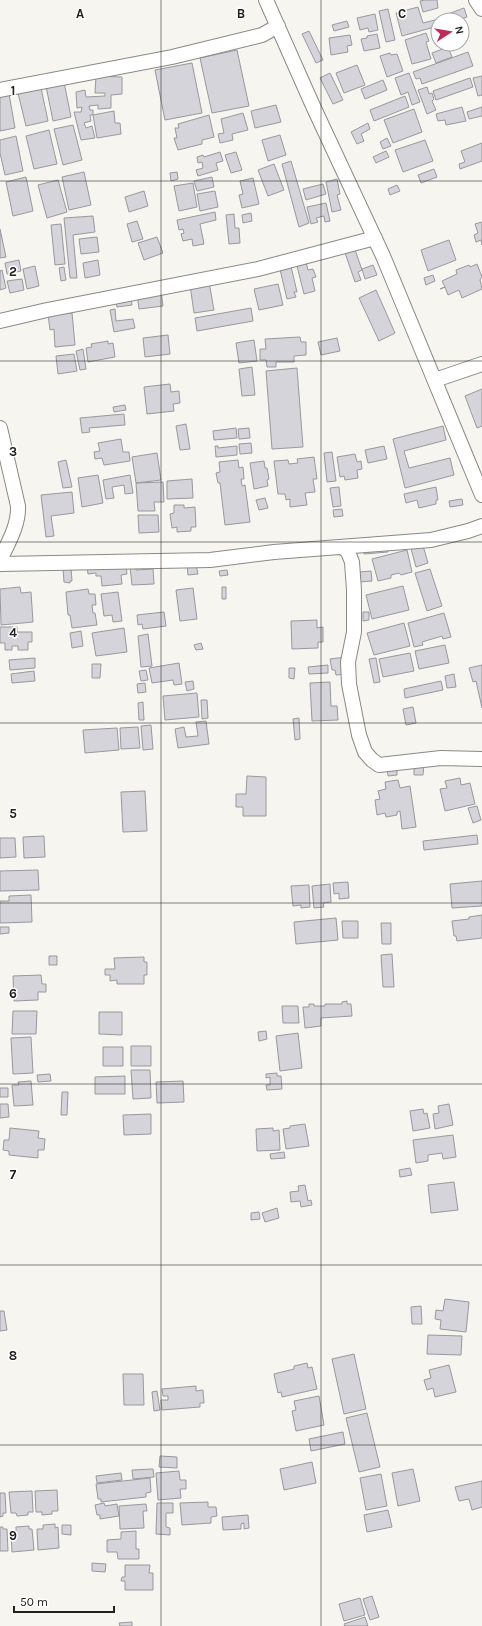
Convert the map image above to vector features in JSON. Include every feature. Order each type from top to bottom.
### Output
[{"type":"street","points":[[266,0],[313,106],[375,238],[482,494]]},
{"type":"street","points":[[476,0],[482,9]]},
{"type":"street","points":[[0,90],[172,57],[262,35],[278,26]]},
{"type":"street","points":[[0,321],[47,310],[258,269],[375,238]]},
{"type":"street","points":[[435,380],[482,364]]},
{"type":"street","points":[[0,428],[18,506],[15,527],[0,560]]},
{"type":"street","points":[[0,564],[202,560],[274,552],[431,540],[482,526]]},
{"type":"street","points":[[343,546],[348,552],[352,562],[354,590],[354,632],[348,662],[349,684],[359,735],[365,752],[379,765],[441,758],[482,759]]},
{"type":"building","points":[[437,0],[438,8],[423,12],[420,1]]},
{"type":"building","points":[[418,7],[423,23],[430,21],[430,28],[402,36],[396,13]]},
{"type":"building","points":[[464,8],[465,12],[453,12]]},
{"type":"building","points":[[388,9],[395,40],[386,42],[379,11]]},
{"type":"building","points":[[375,14],[378,30],[369,32],[368,28],[360,30],[357,18]]},
{"type":"building","points":[[347,21],[349,27],[334,31],[332,25]]},
{"type":"building","points":[[309,31],[323,60],[316,63],[302,34]]},
{"type":"building","points":[[426,33],[429,41],[426,42],[431,59],[412,64],[405,40]]},
{"type":"building","points":[[377,34],[380,48],[364,51],[361,39]]},
{"type":"building","points":[[350,35],[352,45],[347,46],[348,52],[331,55],[329,38]]},
{"type":"building","points":[[237,50],[249,106],[212,113],[200,58]]},
{"type":"building","points":[[450,52],[452,57],[436,63],[432,53]]},
{"type":"building","points":[[468,52],[473,66],[422,84],[420,78],[416,79],[413,72]]},
{"type":"building","points":[[390,53],[391,55],[397,54],[403,71],[387,77],[380,56]]},
{"type":"building","points":[[192,63],[202,113],[165,120],[155,70]]},
{"type":"building","points":[[357,65],[365,85],[344,93],[336,73]]},
{"type":"building","points":[[330,73],[343,100],[333,104],[320,78]]},
{"type":"building","points":[[409,73],[420,102],[412,105],[408,92],[401,95],[395,78]]},
{"type":"building","points":[[96,76],[122,77],[122,94],[111,95],[111,108],[98,109],[98,105],[89,106],[90,110],[93,110],[93,115],[90,115],[91,121],[84,123],[86,128],[92,126],[95,138],[81,140],[74,112],[81,112],[82,107],[77,108],[76,92],[85,90],[86,97],[105,96],[105,93],[95,93]]},
{"type":"building","points":[[482,76],[482,95],[478,96],[473,78]]},
{"type":"building","points":[[470,78],[473,87],[436,100],[433,91]]},
{"type":"building","points":[[383,80],[387,90],[365,99],[361,89]]},
{"type":"building","points":[[64,82],[71,117],[53,121],[46,86]]},
{"type":"building","points":[[427,87],[429,94],[432,93],[434,99],[432,101],[436,110],[427,114],[418,90]]},
{"type":"building","points":[[41,88],[48,121],[26,126],[18,93]]},
{"type":"building","points":[[9,94],[15,128],[0,131],[0,96]]},
{"type":"building","points":[[405,96],[409,107],[374,121],[370,110]]},
{"type":"building","points":[[276,105],[281,122],[255,128],[251,111]]},
{"type":"building","points":[[462,107],[466,121],[446,125],[445,120],[438,121],[436,114]]},
{"type":"building","points":[[482,107],[482,116],[469,119],[467,112]]},
{"type":"building","points":[[414,109],[422,132],[393,143],[384,120]]},
{"type":"building","points":[[114,111],[115,123],[120,123],[121,134],[97,138],[93,115]]},
{"type":"building","points":[[243,113],[248,130],[232,134],[233,140],[220,143],[218,134],[224,133],[221,119]]},
{"type":"building","points":[[209,115],[214,137],[202,140],[202,144],[178,150],[174,138],[177,138],[175,128],[179,128],[178,124]]},
{"type":"building","points":[[368,123],[370,129],[361,134],[364,141],[357,144],[351,132]]},
{"type":"building","points":[[73,125],[82,160],[63,165],[54,129]]},
{"type":"building","points":[[49,130],[57,164],[34,169],[26,136]]},
{"type":"building","points":[[280,135],[286,155],[268,161],[262,140]]},
{"type":"building","points":[[16,136],[23,171],[5,175],[0,153],[0,140]]},
{"type":"building","points":[[387,138],[391,146],[383,149],[380,142]]},
{"type":"building","points":[[425,140],[433,161],[403,172],[395,150]]},
{"type":"building","points":[[482,143],[482,161],[460,169],[459,164],[465,162],[461,151]]},
{"type":"building","points":[[386,151],[389,157],[376,163],[373,157]]},
{"type":"building","points":[[220,152],[223,161],[216,163],[218,170],[198,176],[196,170],[203,168],[202,162],[198,163],[197,157],[203,155],[204,157]]},
{"type":"building","points":[[236,152],[242,170],[231,173],[225,155]]},
{"type":"building","points":[[291,161],[309,223],[299,227],[282,164]]},
{"type":"building","points":[[274,164],[284,190],[268,196],[258,170]]},
{"type":"building","points":[[434,169],[437,177],[421,183],[418,175]]},
{"type":"building","points":[[84,172],[91,205],[69,210],[62,177]]},
{"type":"building","points":[[177,172],[178,179],[171,181],[170,173]]},
{"type":"building","points":[[26,177],[33,211],[13,216],[6,182]]},
{"type":"building","points":[[212,177],[214,187],[197,191],[194,181]]},
{"type":"building","points":[[253,178],[259,204],[242,208],[239,195],[243,194],[240,181]]},
{"type":"building","points":[[337,179],[340,194],[337,195],[341,210],[332,212],[326,182]]},
{"type":"building","points":[[58,180],[67,212],[47,218],[38,185]]},
{"type":"building","points":[[193,183],[197,207],[179,211],[174,186]]},
{"type":"building","points":[[323,184],[326,194],[306,200],[303,189]]},
{"type":"building","points":[[397,185],[400,191],[390,195],[388,189]]},
{"type":"building","points":[[144,191],[148,206],[129,212],[125,197]]},
{"type":"building","points":[[215,191],[218,207],[200,211],[197,194]]},
{"type":"building","points":[[326,203],[330,221],[325,222],[324,216],[316,218],[318,222],[311,224],[307,207]]},
{"type":"building","points":[[215,212],[216,220],[200,224],[204,244],[193,246],[192,239],[183,241],[181,234],[184,233],[183,229],[179,230],[177,220]]},
{"type":"building","points":[[251,213],[252,221],[243,223],[242,215]]},
{"type":"building","points":[[234,214],[235,228],[239,228],[240,243],[229,244],[226,215]]},
{"type":"building","points":[[93,216],[95,232],[73,235],[77,278],[70,278],[64,218]]},
{"type":"building","points":[[137,221],[143,239],[132,242],[127,224]]},
{"type":"building","points":[[482,222],[482,245],[481,240],[476,242],[474,235],[478,233],[475,224]]},
{"type":"building","points":[[61,224],[65,264],[55,265],[51,225]]},
{"type":"building","points":[[0,229],[6,257],[0,258]]},
{"type":"building","points":[[97,237],[99,252],[81,254],[79,239]]},
{"type":"building","points":[[157,237],[163,253],[144,260],[138,243]]},
{"type":"building","points":[[449,240],[456,260],[428,271],[421,250]]},
{"type":"building","points":[[352,241],[362,270],[358,272],[361,280],[355,282],[342,244]]},
{"type":"building","points":[[304,255],[308,270],[313,269],[316,277],[312,278],[315,291],[304,294],[295,258]]},
{"type":"building","points":[[289,258],[297,292],[294,292],[296,297],[287,299],[278,261]]},
{"type":"building","points":[[19,260],[21,271],[7,274],[5,263]]},
{"type":"building","points":[[98,260],[100,275],[85,278],[83,263]]},
{"type":"building","points":[[477,264],[482,277],[480,280],[482,289],[462,298],[459,290],[448,295],[442,281],[457,274],[456,270],[469,265],[470,267]]},
{"type":"building","points":[[373,265],[377,275],[365,279],[362,269]]},
{"type":"building","points":[[35,266],[39,286],[27,289],[23,269]]},
{"type":"building","points":[[64,267],[66,280],[61,281],[59,268]]},
{"type":"building","points":[[2,270],[6,288],[0,290],[0,271]]},
{"type":"building","points":[[433,275],[435,281],[426,285],[424,278]]},
{"type":"building","points":[[22,279],[24,290],[10,293],[7,281]]},
{"type":"building","points":[[209,282],[214,310],[194,313],[190,285]]},
{"type":"building","points":[[278,284],[283,305],[259,310],[254,289]]},
{"type":"building","points":[[376,290],[395,333],[379,341],[359,298]]},
{"type":"building","points":[[161,291],[163,306],[139,309],[137,294]]},
{"type":"building","points":[[131,296],[132,305],[117,307],[115,298]]},
{"type":"building","points":[[251,308],[253,321],[197,331],[195,318]]},
{"type":"building","points":[[115,309],[116,321],[133,319],[135,328],[114,332],[110,310]]},
{"type":"building","points":[[72,313],[75,345],[55,347],[54,329],[50,330],[48,314]]},
{"type":"building","points":[[168,335],[170,354],[145,357],[143,338]]},
{"type":"building","points":[[300,337],[301,342],[306,342],[306,355],[294,356],[294,362],[276,362],[276,367],[267,367],[266,360],[260,360],[260,349],[266,349],[265,339]]},
{"type":"building","points":[[337,338],[340,351],[321,355],[318,342]]},
{"type":"building","points":[[254,340],[257,361],[239,363],[236,343]]},
{"type":"building","points":[[108,341],[108,344],[113,343],[115,357],[88,362],[86,348],[92,347],[91,344]]},
{"type":"building","points":[[83,349],[86,369],[80,370],[76,351]]},
{"type":"building","points":[[74,354],[77,371],[58,374],[56,356]]},
{"type":"building","points":[[252,367],[255,395],[242,396],[239,369]]},
{"type":"building","points":[[297,368],[303,447],[272,449],[266,371]]},
{"type":"building","points":[[170,384],[171,392],[179,391],[180,403],[173,404],[174,411],[147,414],[144,387]]},
{"type":"building","points":[[482,389],[482,426],[477,428],[465,396]]},
{"type":"building","points":[[125,405],[126,410],[114,412],[113,407]]},
{"type":"building","points":[[124,414],[125,425],[89,428],[90,432],[82,433],[80,418]]},
{"type":"building","points":[[186,424],[190,449],[180,450],[176,426]]},
{"type":"building","points":[[443,426],[446,440],[404,451],[409,468],[450,458],[454,475],[405,488],[393,439]]},
{"type":"building","points":[[236,428],[237,438],[214,440],[213,431]]},
{"type":"building","points":[[249,428],[250,438],[239,439],[238,429]]},
{"type":"building","points":[[121,439],[123,452],[129,452],[130,461],[104,465],[102,458],[95,459],[94,452],[100,451],[98,443]]},
{"type":"building","points":[[251,443],[252,453],[240,454],[239,444]]},
{"type":"building","points":[[215,446],[218,446],[218,448],[237,446],[237,455],[216,457]]},
{"type":"building","points":[[384,446],[387,459],[368,463],[365,450]]},
{"type":"building","points":[[332,452],[336,481],[327,482],[324,453]]},
{"type":"building","points":[[157,453],[161,480],[136,483],[132,457]]},
{"type":"building","points":[[355,454],[357,462],[361,461],[362,469],[357,470],[358,478],[345,480],[344,476],[340,477],[337,457]]},
{"type":"building","points":[[314,457],[317,479],[313,479],[315,492],[305,493],[307,505],[290,507],[290,499],[286,500],[285,494],[278,494],[274,461],[288,460],[289,464],[298,463],[297,459]]},
{"type":"building","points":[[66,460],[72,487],[63,488],[58,462]]},
{"type":"building","points":[[238,460],[239,468],[243,467],[244,479],[241,479],[242,486],[245,485],[250,522],[225,525],[220,483],[218,483],[216,473],[220,472],[219,462]]},
{"type":"building","points":[[264,461],[269,479],[267,480],[268,486],[254,489],[250,463]]},
{"type":"building","points":[[98,475],[103,503],[82,507],[78,478]]},
{"type":"building","points":[[130,475],[133,493],[125,494],[124,485],[112,487],[114,498],[106,499],[103,480]]},
{"type":"building","points":[[192,479],[193,498],[167,499],[167,481]]},
{"type":"building","points":[[163,482],[164,502],[154,502],[155,511],[138,511],[136,483]]},
{"type":"building","points":[[339,487],[341,506],[333,507],[330,488]]},
{"type":"building","points":[[436,487],[438,500],[436,500],[436,504],[419,508],[417,500],[406,503],[404,494]]},
{"type":"building","points":[[72,492],[74,513],[51,516],[54,536],[46,537],[41,495]]},
{"type":"building","points":[[265,498],[268,508],[259,510],[256,500]]},
{"type":"building","points":[[462,499],[463,505],[450,507],[449,501]]},
{"type":"building","points":[[174,505],[184,505],[184,508],[195,507],[196,527],[191,527],[191,531],[177,532],[177,527],[172,528],[170,514],[174,513]]},
{"type":"building","points":[[342,509],[343,516],[334,517],[333,510]]},
{"type":"building","points":[[138,515],[158,515],[159,532],[139,533]]},
{"type":"building","points":[[422,542],[428,563],[416,567],[410,545]]},
{"type":"building","points":[[363,543],[388,548],[388,552],[364,554]]},
{"type":"building","points":[[407,550],[412,572],[401,575],[399,573],[391,575],[391,578],[378,581],[372,559]]},
{"type":"building","points":[[126,564],[127,574],[121,575],[122,584],[102,586],[101,576],[96,576],[96,573],[88,574],[87,567]]},
{"type":"building","points":[[196,564],[198,574],[188,575],[187,565]]},
{"type":"building","points":[[136,566],[136,570],[153,569],[154,584],[132,585],[130,567]]},
{"type":"building","points":[[63,568],[71,568],[72,581],[70,581],[70,583],[64,582]]},
{"type":"building","points":[[430,569],[442,606],[427,611],[415,573]]},
{"type":"building","points":[[227,570],[228,575],[220,576],[219,571]]},
{"type":"building","points":[[371,571],[372,581],[360,582],[359,572]]},
{"type":"building","points":[[403,586],[409,610],[372,619],[366,595]]},
{"type":"building","points":[[20,587],[21,593],[31,592],[33,622],[1,625],[0,589]]},
{"type":"building","points":[[222,587],[226,587],[226,599],[222,599]]},
{"type":"building","points":[[193,588],[197,619],[180,621],[176,590]]},
{"type":"building","points":[[88,589],[89,594],[95,594],[96,605],[92,605],[97,625],[72,628],[70,615],[68,615],[66,592]]},
{"type":"building","points":[[118,592],[122,621],[113,622],[112,615],[104,616],[101,594]]},
{"type":"building","points":[[164,612],[166,626],[143,629],[142,624],[138,625],[137,615]]},
{"type":"building","points":[[363,612],[369,612],[369,620],[363,621]]},
{"type":"building","points":[[444,613],[451,637],[443,639],[442,636],[422,642],[423,645],[414,647],[408,623]]},
{"type":"building","points":[[317,620],[317,628],[323,627],[323,642],[318,642],[318,648],[292,649],[291,621]]},
{"type":"building","points":[[404,623],[410,646],[374,655],[367,633]]},
{"type":"building","points":[[0,627],[17,627],[17,632],[32,632],[32,642],[28,642],[28,650],[18,650],[18,646],[12,646],[12,650],[5,650],[5,643],[0,643]]},
{"type":"building","points":[[124,628],[127,652],[96,656],[92,633]]},
{"type":"building","points":[[81,631],[83,646],[72,648],[70,633]]},
{"type":"building","points":[[148,634],[152,666],[141,667],[138,636]]},
{"type":"building","points":[[201,643],[203,649],[196,650],[194,645]]},
{"type":"building","points":[[445,645],[449,663],[419,669],[415,651]]},
{"type":"building","points":[[410,653],[414,671],[383,677],[379,659]]},
{"type":"building","points":[[346,657],[348,674],[336,675],[335,670],[332,670],[330,659]]},
{"type":"building","points":[[35,658],[35,668],[10,670],[9,660]]},
{"type":"building","points":[[376,658],[380,682],[374,683],[369,659]]},
{"type":"building","points":[[179,663],[182,684],[174,685],[173,680],[152,683],[149,668]]},
{"type":"building","points":[[92,664],[101,664],[100,678],[92,678]]},
{"type":"building","points":[[328,665],[328,673],[309,674],[308,667]]},
{"type":"building","points":[[482,665],[482,708],[476,681],[473,682],[469,668]]},
{"type":"building","points":[[289,668],[295,668],[294,679],[289,678]]},
{"type":"building","points":[[146,670],[148,680],[141,681],[139,671]]},
{"type":"building","points":[[34,671],[35,681],[12,683],[11,674]]},
{"type":"building","points":[[454,674],[456,687],[447,688],[445,676]]},
{"type":"building","points":[[193,681],[194,689],[187,691],[185,682]]},
{"type":"building","points":[[441,681],[443,690],[405,698],[404,689]]},
{"type":"building","points":[[330,682],[331,706],[337,706],[338,720],[312,721],[310,683]]},
{"type":"building","points":[[145,683],[146,692],[138,693],[137,684]]},
{"type":"building","points":[[197,693],[199,717],[165,720],[163,696]]},
{"type":"building","points":[[201,700],[207,700],[208,718],[202,719]]},
{"type":"building","points":[[143,702],[144,720],[139,720],[138,703]]},
{"type":"building","points":[[413,707],[416,723],[406,725],[403,709]]},
{"type":"building","points":[[299,718],[300,739],[295,740],[293,719]]},
{"type":"building","points":[[206,721],[209,744],[178,748],[175,729],[184,727],[186,737],[198,736],[196,722]]},
{"type":"building","points":[[151,725],[153,749],[143,750],[141,726]]},
{"type":"building","points":[[138,727],[140,748],[121,749],[120,728]]},
{"type":"building","points":[[117,728],[119,750],[85,753],[83,730]]},
{"type":"building","points":[[414,764],[424,764],[423,775],[414,775]]},
{"type":"building","points":[[397,767],[397,775],[388,776],[387,768]]},
{"type":"building","points":[[247,776],[266,777],[266,816],[243,816],[243,807],[236,807],[236,794],[246,794]]},
{"type":"building","points":[[460,778],[461,785],[470,783],[475,804],[445,811],[440,789],[447,788],[445,781]]},
{"type":"building","points":[[398,780],[400,788],[410,786],[416,827],[402,829],[400,811],[397,812],[397,815],[386,817],[385,813],[377,815],[375,800],[380,799],[378,791],[386,789],[385,782]]},
{"type":"building","points":[[145,791],[147,831],[123,832],[121,792]]},
{"type":"building","points":[[477,806],[481,820],[473,823],[468,808]]},
{"type":"building","points":[[477,835],[478,844],[424,850],[423,841]]},
{"type":"building","points":[[44,836],[45,857],[24,858],[23,837]]},
{"type":"building","points":[[0,838],[15,838],[16,857],[0,858]]},
{"type":"building","points":[[38,870],[39,890],[0,891],[0,871]]},
{"type":"building","points":[[482,881],[482,906],[452,908],[450,884]]},
{"type":"building","points":[[348,882],[349,898],[339,899],[339,893],[334,894],[333,883]]},
{"type":"building","points":[[330,884],[331,902],[323,903],[324,907],[314,908],[312,886]]},
{"type":"building","points":[[309,885],[310,907],[301,908],[301,905],[293,906],[291,886]]},
{"type":"building","points":[[31,895],[32,922],[0,923],[0,901],[9,901],[9,896]]},
{"type":"building","points":[[482,915],[482,938],[457,941],[456,936],[454,936],[452,921],[469,919],[469,917]]},
{"type":"building","points":[[336,918],[338,940],[296,944],[294,922]]},
{"type":"building","points":[[342,921],[358,921],[358,938],[343,938]]},
{"type":"building","points":[[381,923],[391,923],[391,944],[382,944]]},
{"type":"building","points":[[0,927],[9,927],[9,933],[0,934]]},
{"type":"building","points":[[392,954],[394,987],[383,987],[381,955]]},
{"type":"building","points":[[49,956],[57,956],[57,965],[49,965]]},
{"type":"building","points":[[144,957],[144,962],[147,962],[147,975],[144,975],[144,984],[117,984],[117,980],[110,981],[110,975],[105,975],[105,969],[115,969],[114,958]]},
{"type":"building","points":[[41,975],[42,984],[46,984],[46,992],[38,992],[38,1000],[14,1001],[13,976]]},
{"type":"building","points":[[347,1001],[347,1004],[351,1004],[352,1016],[321,1018],[321,1026],[305,1028],[303,1007],[309,1007],[309,1004],[314,1004],[314,1006],[325,1006],[325,1004],[342,1004],[342,1002]]},
{"type":"building","points":[[282,1006],[298,1006],[299,1023],[283,1023]]},
{"type":"building","points":[[13,1011],[37,1011],[36,1034],[12,1034]]},
{"type":"building","points":[[99,1012],[122,1012],[122,1035],[99,1034]]},
{"type":"building","points":[[266,1031],[267,1039],[259,1041],[258,1032]]},
{"type":"building","points":[[298,1033],[302,1068],[280,1071],[276,1036]]},
{"type":"building","points":[[31,1037],[33,1073],[13,1074],[11,1038]]},
{"type":"building","points":[[131,1046],[151,1046],[151,1066],[131,1066]]},
{"type":"building","points":[[103,1047],[123,1047],[123,1066],[103,1066]]},
{"type":"building","points":[[131,1070],[150,1070],[151,1098],[133,1099]]},
{"type":"building","points":[[277,1073],[277,1076],[281,1076],[282,1089],[267,1090],[266,1085],[270,1085],[270,1077],[266,1078],[266,1074]]},
{"type":"building","points":[[50,1074],[51,1081],[38,1082],[37,1075]]},
{"type":"building","points":[[125,1076],[125,1094],[95,1094],[95,1077]]},
{"type":"building","points":[[31,1081],[33,1105],[14,1106],[12,1085],[19,1085],[18,1082]]},
{"type":"building","points":[[183,1081],[184,1102],[157,1103],[156,1082]]},
{"type":"building","points":[[0,1088],[8,1088],[8,1097],[0,1097]]},
{"type":"building","points":[[62,1092],[68,1092],[67,1115],[61,1115]]},
{"type":"building","points":[[0,1104],[8,1104],[9,1117],[0,1118]]},
{"type":"building","points":[[449,1104],[453,1125],[435,1129],[433,1114],[439,1113],[438,1106]]},
{"type":"building","points":[[423,1109],[424,1114],[427,1113],[430,1128],[413,1131],[410,1111]]},
{"type":"building","points":[[151,1114],[151,1134],[124,1135],[123,1115]]},
{"type":"building","points":[[305,1124],[309,1146],[286,1149],[283,1129],[290,1128],[290,1126]]},
{"type":"building","points":[[10,1128],[39,1131],[38,1138],[45,1139],[44,1150],[38,1150],[38,1158],[9,1155],[9,1151],[3,1150],[4,1140],[9,1140]]},
{"type":"building","points":[[273,1128],[273,1131],[279,1130],[280,1150],[257,1151],[256,1129]]},
{"type":"building","points":[[453,1135],[456,1157],[443,1159],[442,1153],[428,1155],[428,1161],[416,1163],[413,1140]]},
{"type":"building","points":[[284,1152],[285,1158],[271,1159],[270,1154]]},
{"type":"building","points":[[410,1168],[412,1175],[400,1177],[399,1170]]},
{"type":"building","points":[[454,1182],[458,1210],[431,1213],[428,1185]]},
{"type":"building","points":[[305,1185],[308,1201],[311,1200],[312,1205],[301,1207],[300,1201],[291,1202],[290,1192],[299,1191],[298,1186]]},
{"type":"building","points":[[277,1208],[279,1218],[265,1222],[262,1213]]},
{"type":"building","points":[[259,1212],[260,1219],[251,1220],[251,1213]]},
{"type":"building","points":[[445,1299],[469,1302],[466,1332],[440,1329],[441,1320],[435,1319],[436,1310],[443,1311]]},
{"type":"building","points":[[421,1306],[422,1324],[412,1324],[411,1307]]},
{"type":"building","points":[[0,1311],[4,1311],[7,1330],[0,1331]]},
{"type":"building","points":[[428,1335],[462,1336],[461,1355],[427,1354]]},
{"type":"building","points":[[354,1354],[366,1409],[344,1414],[332,1359]]},
{"type":"building","points":[[307,1363],[308,1368],[312,1367],[317,1389],[282,1397],[281,1392],[278,1393],[274,1374],[294,1369],[294,1366]]},
{"type":"building","points":[[449,1365],[456,1392],[435,1397],[433,1388],[427,1390],[424,1380],[431,1378],[429,1370]]},
{"type":"building","points":[[123,1374],[143,1374],[144,1405],[124,1405]]},
{"type":"building","points":[[196,1386],[196,1391],[203,1390],[204,1403],[200,1403],[200,1407],[162,1410],[161,1400],[168,1400],[168,1396],[163,1396],[162,1389]]},
{"type":"building","points":[[157,1391],[160,1410],[154,1411],[152,1392]]},
{"type":"building","points":[[319,1396],[324,1425],[296,1431],[292,1411],[296,1410],[294,1401]]},
{"type":"building","points":[[367,1413],[380,1467],[359,1472],[346,1418]]},
{"type":"building","points":[[343,1432],[345,1444],[311,1451],[309,1439]]},
{"type":"building","points":[[160,1456],[177,1457],[177,1468],[159,1467]]},
{"type":"building","points":[[312,1462],[316,1483],[284,1490],[280,1469]]},
{"type":"building","points":[[153,1469],[154,1477],[133,1479],[132,1470]]},
{"type":"building","points":[[413,1469],[420,1501],[398,1506],[392,1473]]},
{"type":"building","points":[[179,1471],[180,1480],[186,1480],[186,1489],[180,1489],[181,1498],[158,1500],[156,1473]]},
{"type":"building","points":[[121,1473],[122,1480],[97,1483],[96,1476]]},
{"type":"building","points":[[381,1474],[387,1506],[366,1510],[360,1478]]},
{"type":"building","points":[[150,1478],[151,1492],[146,1493],[146,1497],[101,1502],[101,1499],[98,1499],[96,1484]]},
{"type":"building","points":[[482,1481],[482,1507],[472,1510],[469,1499],[459,1501],[455,1487]]},
{"type":"building","points":[[57,1490],[58,1511],[52,1511],[52,1514],[42,1515],[42,1512],[36,1512],[35,1491]]},
{"type":"building","points":[[32,1491],[33,1512],[28,1512],[28,1515],[17,1516],[16,1513],[11,1513],[9,1492]]},
{"type":"building","points":[[0,1493],[5,1493],[6,1513],[3,1513],[3,1516],[0,1517]]},
{"type":"building","points":[[208,1502],[208,1507],[216,1507],[217,1516],[211,1517],[211,1523],[182,1525],[180,1503]]},
{"type":"building","points":[[104,1503],[105,1506],[117,1504],[119,1516],[100,1519],[100,1515],[97,1515],[95,1505]]},
{"type":"building","points":[[157,1503],[173,1503],[173,1513],[166,1513],[166,1527],[170,1528],[170,1535],[156,1534]]},
{"type":"building","points":[[146,1504],[147,1511],[143,1511],[144,1528],[120,1529],[119,1506]]},
{"type":"building","points":[[388,1510],[392,1527],[367,1532],[364,1515]]},
{"type":"building","points":[[248,1515],[249,1528],[244,1529],[244,1523],[241,1524],[241,1529],[223,1530],[222,1517]]},
{"type":"building","points":[[55,1524],[55,1528],[58,1527],[59,1548],[38,1550],[37,1529],[43,1529],[43,1525]]},
{"type":"building","points":[[62,1525],[71,1525],[71,1535],[62,1534]]},
{"type":"building","points":[[29,1526],[29,1529],[32,1529],[34,1550],[12,1552],[11,1531],[16,1531],[16,1527]]},
{"type":"building","points":[[0,1527],[7,1529],[8,1551],[0,1551]]},
{"type":"building","points":[[136,1531],[136,1549],[139,1549],[139,1559],[118,1559],[117,1552],[107,1552],[107,1540],[121,1539],[121,1532]]},
{"type":"building","points":[[92,1563],[106,1564],[105,1572],[92,1571]]},
{"type":"building","points":[[125,1565],[150,1565],[149,1573],[153,1573],[153,1590],[125,1590],[125,1581],[121,1581],[122,1577],[125,1577]]},
{"type":"building","points":[[372,1596],[379,1617],[370,1620],[363,1599]]},
{"type":"building","points":[[360,1598],[365,1615],[344,1621],[339,1604]]},
{"type":"building","points":[[365,1617],[368,1626],[345,1626],[344,1624]]},
{"type":"building","points":[[132,1622],[132,1626],[120,1626],[119,1623]]}]
